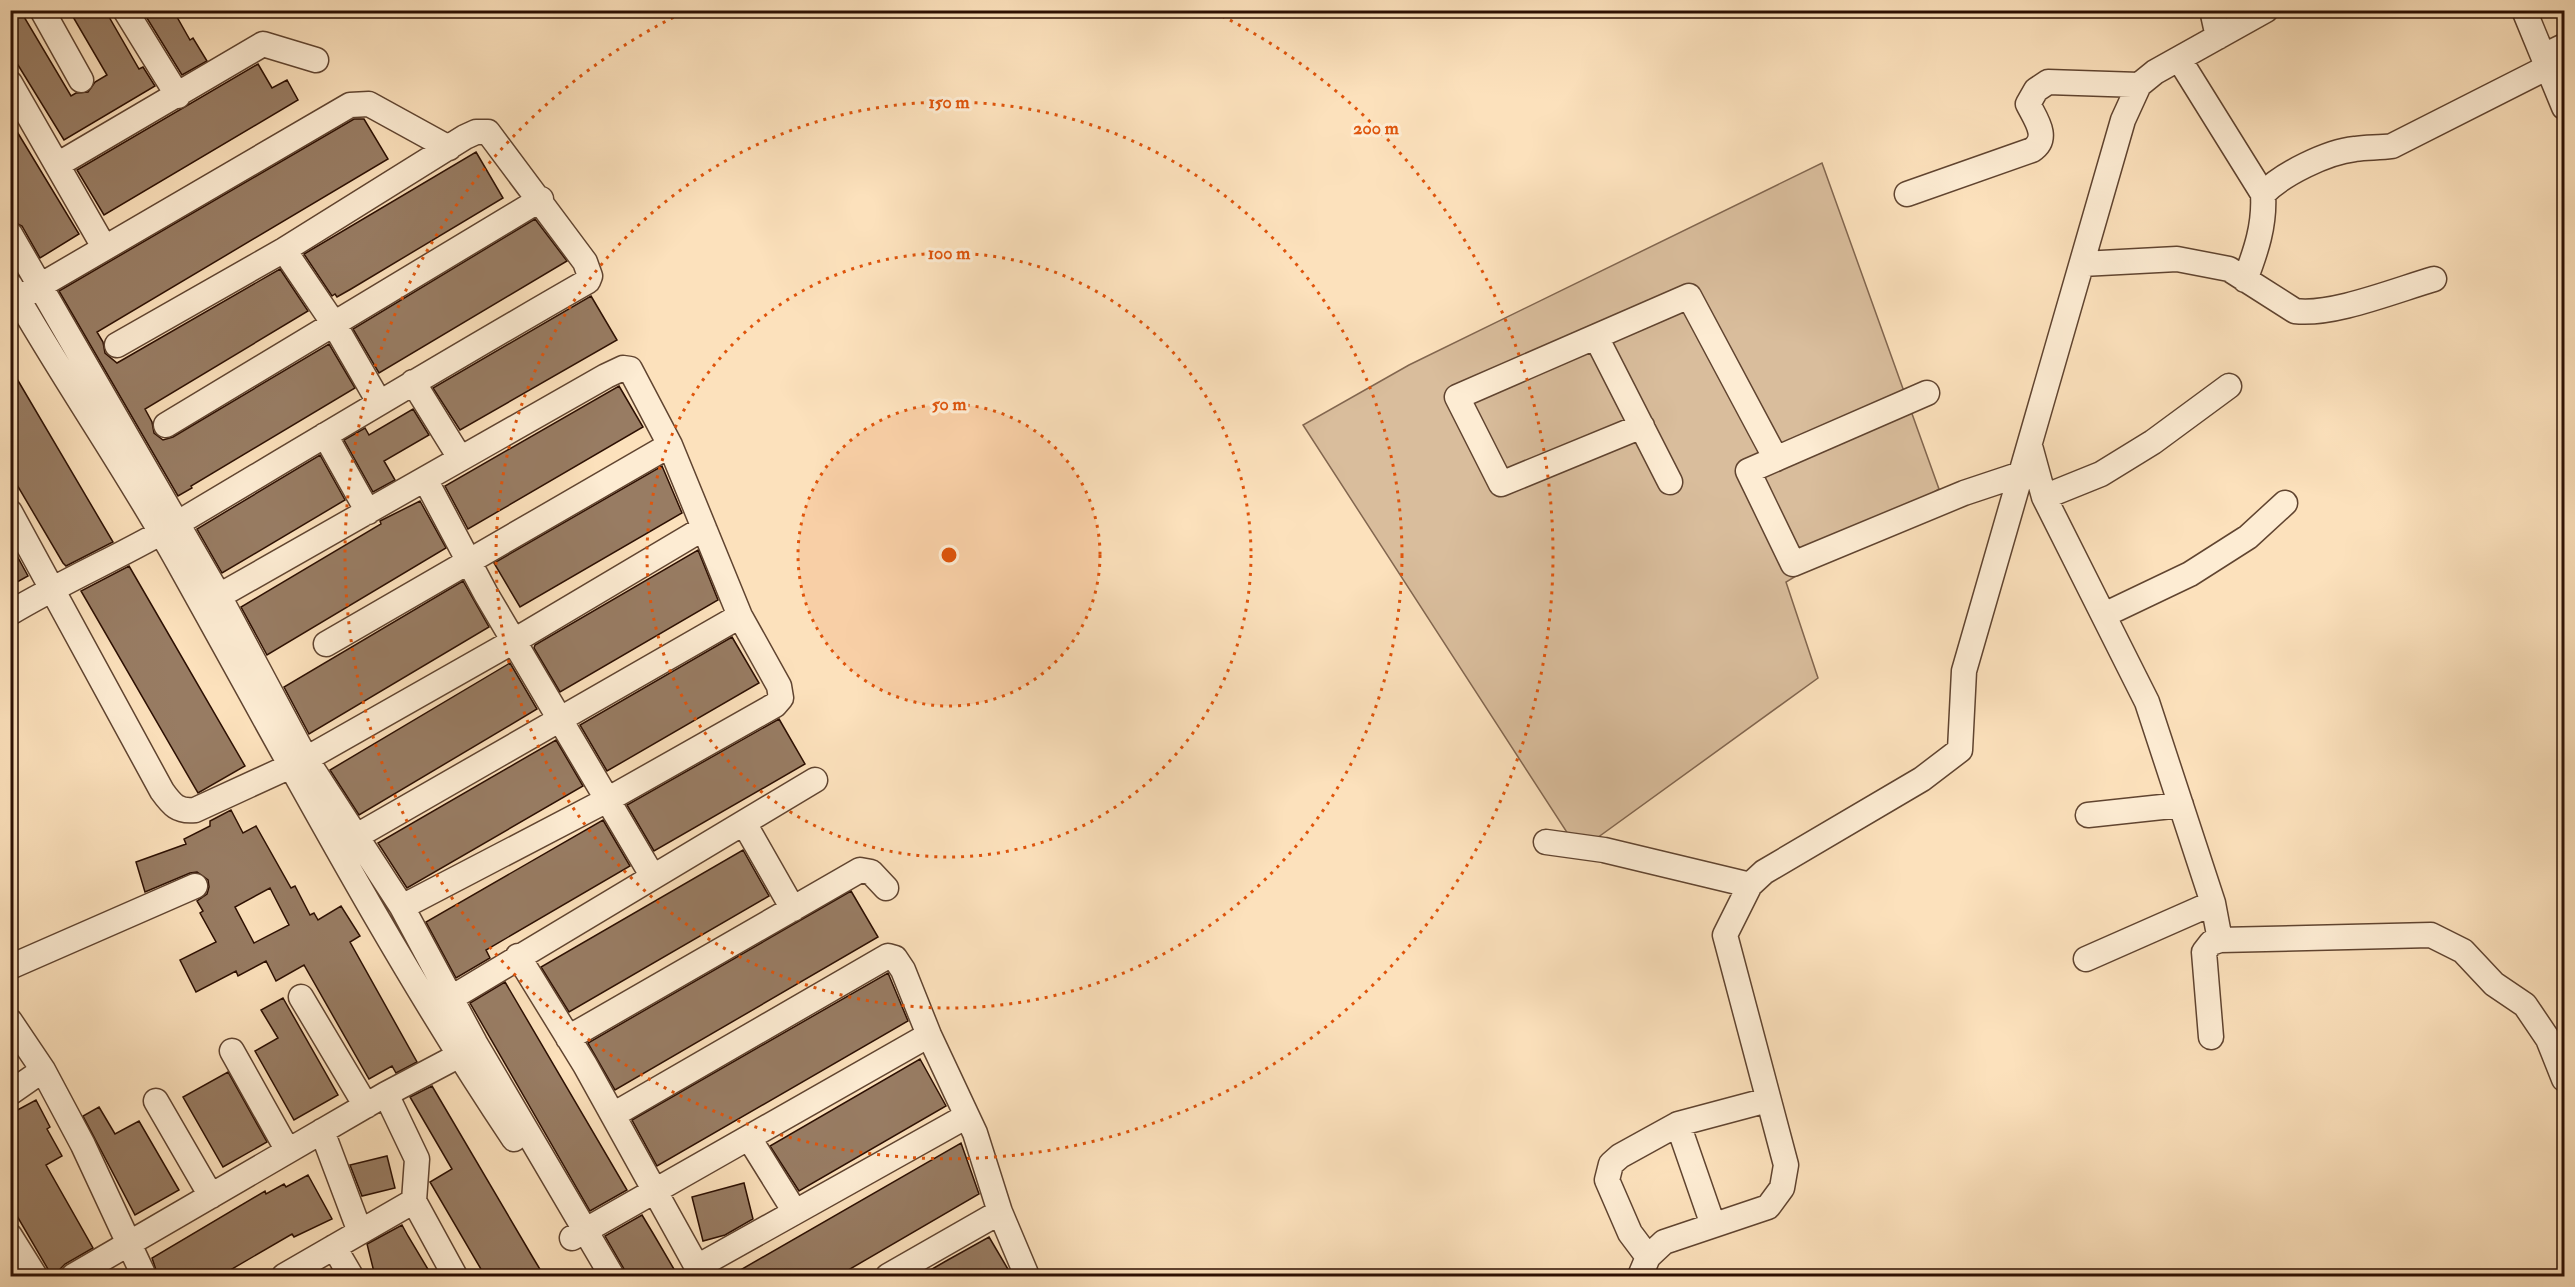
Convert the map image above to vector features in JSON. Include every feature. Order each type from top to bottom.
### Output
[{"type":"street","points":[[42,10],[81,80]]},
{"type":"street","points":[[125,10],[178,96]]},
{"type":"street","points":[[2212,10],[2218,37]]},
{"type":"street","points":[[1768,1100],[1678,1124],[1620,1156],[1611,1164],[1607,1180],[1644,1267],[1664,1242],[1768,1207],[1782,1188],[1786,1165],[1725,935],[1750,885],[1764,872],[1922,779],[1960,750],[1964,671],[2123,120],[2139,85],[2155,72],[2266,10]]},
{"type":"street","points":[[2524,10],[2552,56],[2565,107]]},
{"type":"street","points":[[57,165],[263,44],[316,60]]},
{"type":"street","points":[[2263,194],[2271,185],[2332,154],[2356,148],[2372,150],[2392,146],[2552,56]]},
{"type":"street","points":[[2179,59],[2263,194],[2264,212],[2261,235],[2245,280]]},
{"type":"street","points":[[1906,194],[2032,150],[2040,145],[2042,138],[2040,131],[2028,104],[2036,90],[2048,82],[2139,85]]},
{"type":"street","points":[[10,83],[104,247]]},
{"type":"street","points":[[449,148],[369,104],[350,105],[39,287],[13,295],[169,528],[219,596],[298,762],[356,837],[402,907],[451,999],[467,1049]]},
{"type":"street","points":[[10,613],[52,588],[169,528],[379,402],[588,281],[590,276],[585,262],[541,199],[488,132],[476,132],[284,250],[117,345]]},
{"type":"street","points":[[166,425],[541,199]]},
{"type":"street","points":[[10,234],[298,762],[430,1010],[467,1049],[578,1235],[612,1276]]},
{"type":"street","points":[[284,250],[334,324],[379,402]]},
{"type":"street","points":[[2082,264],[2177,260],[2229,269],[2295,311],[2306,313],[2330,309],[2434,279]]},
{"type":"street","points":[[1641,426],[1500,484],[1457,397],[1689,296],[1776,459]]},
{"type":"street","points":[[1596,337],[1670,482]]},
{"type":"street","points":[[219,596],[460,458],[623,368],[630,369],[670,445],[740,616],[779,686],[781,698],[775,705],[607,800],[402,907]]},
{"type":"street","points":[[413,382],[460,458]]},
{"type":"street","points":[[2044,497],[2101,474],[2153,442],[2229,386]]},
{"type":"street","points":[[1927,393],[1748,471],[1793,564],[1964,493],[2021,474]]},
{"type":"street","points":[[325,435],[368,512]]},
{"type":"street","points":[[326,644],[670,445]]},
{"type":"street","points":[[2030,446],[2044,497],[2147,702],[2213,903],[2220,940]]},
{"type":"street","points":[[425,479],[514,641],[653,878]]},
{"type":"street","points":[[2104,615],[2190,574],[2248,537],[2285,503]]},
{"type":"street","points":[[10,512],[162,791],[173,806],[184,812],[195,810],[298,762],[514,641],[704,528]]},
{"type":"street","points":[[356,837],[740,616]]},
{"type":"street","points":[[430,1010],[815,780]]},
{"type":"street","points":[[2088,815],[2181,805]]},
{"type":"street","points":[[744,823],[793,909]]},
{"type":"street","points":[[1546,842],[1604,850],[1750,885]]},
{"type":"street","points":[[568,1038],[860,870],[871,872],[886,888]]},
{"type":"street","points":[[10,967],[195,886]]},
{"type":"street","points":[[2086,959],[2213,903]]},
{"type":"street","points":[[2211,1037],[2204,952],[2211,943],[2220,940],[2431,935],[2463,951],[2493,984],[2525,1005],[2548,1039],[2565,1079]]},
{"type":"street","points":[[613,1115],[888,956],[895,958],[903,970],[929,1035],[975,1133],[1000,1212],[1027,1276]]},
{"type":"street","points":[[518,957],[613,1115],[699,1272],[795,1212],[967,1116]]},
{"type":"street","points":[[301,997],[417,1158],[414,1201],[455,1276]]},
{"type":"street","points":[[10,1021],[43,1070],[83,1145],[144,1276]]},
{"type":"street","points":[[578,1235],[929,1035]]},
{"type":"street","points":[[73,1276],[467,1049]]},
{"type":"street","points":[[232,1050],[288,1151]]},
{"type":"street","points":[[10,1094],[43,1070]]},
{"type":"street","points":[[156,1101],[212,1196]]},
{"type":"street","points":[[1678,1124],[1713,1225]]},
{"type":"street","points":[[322,1131],[360,1232]]},
{"type":"street","points":[[749,1138],[795,1212]]},
{"type":"street","points":[[284,1276],[414,1201]]},
{"type":"street","points":[[888,1276],[1000,1212]]},
{"type":"street","points":[[578,1235],[594,1276]]},
{"type":"street","points":[[10,1236],[35,1276]]},
{"type":"street","points":[[334,1247],[351,1276]]},
{"type":"shaded area","points":[[1822,163],[1939,489],[1786,582],[1818,678],[1579,851],[1303,425],[1409,365]]},
{"type":"building","points":[[10,10],[20,10],[71,96],[88,92],[95,82],[107,75],[69,10],[105,10],[139,69],[143,67],[155,86],[64,140],[10,52]]},
{"type":"building","points":[[142,10],[173,10],[190,40],[193,38],[207,61],[182,75]]},
{"type":"building","points":[[258,64],[272,88],[287,80],[298,100],[104,215],[77,170]]},
{"type":"building","points":[[354,119],[364,119],[388,159],[97,332],[103,342],[105,353],[117,363],[280,269],[308,311],[145,409],[152,422],[154,433],[163,440],[173,437],[329,344],[355,388],[178,496],[59,291]]},
{"type":"building","points":[[10,120],[79,234],[40,258],[22,226],[10,220]]},
{"type":"building","points":[[476,152],[503,198],[351,289],[337,297],[335,294],[332,296],[304,254]]},
{"type":"building","points":[[535,219],[567,261],[379,373],[353,329]]},
{"type":"building","points":[[591,296],[617,340],[460,430],[433,388]]},
{"type":"building","points":[[10,367],[113,542],[66,566],[10,473]]},
{"type":"building","points":[[619,386],[643,427],[468,529],[445,486]]},
{"type":"building","points":[[413,409],[429,435],[384,461],[395,480],[373,492],[344,440],[365,428],[369,435]]},
{"type":"building","points":[[320,455],[345,500],[222,573],[197,529]]},
{"type":"building","points":[[662,466],[682,513],[520,607],[494,563]]},
{"type":"building","points":[[420,501],[446,548],[267,655],[241,607],[381,524],[380,521]]},
{"type":"building","points":[[10,543],[28,576],[10,586]]},
{"type":"building","points":[[698,550],[718,600],[560,692],[534,648],[535,645]]},
{"type":"building","points":[[129,566],[245,766],[198,793],[81,591]]},
{"type":"building","points":[[463,581],[489,627],[309,734],[284,687]]},
{"type":"building","points":[[732,637],[759,683],[607,771],[580,725]]},
{"type":"building","points":[[510,663],[537,709],[359,815],[330,770]]},
{"type":"building","points":[[779,719],[805,764],[654,851],[627,805]]},
{"type":"building","points":[[556,740],[583,786],[407,888],[378,843]]},
{"type":"building","points":[[231,810],[243,833],[256,826],[291,888],[295,886],[310,915],[314,913],[318,920],[341,906],[360,936],[350,942],[417,1062],[396,1073],[392,1066],[369,1079],[304,965],[276,981],[266,961],[238,976],[236,971],[196,992],[180,960],[216,942],[200,913],[203,911],[197,901],[207,894],[208,880],[197,872],[190,873],[145,892],[136,862],[186,844],[184,839],[210,826],[210,821]],"holes":[[[270,888],[289,925],[254,943],[235,907]]]},
{"type":"building","points":[[603,820],[630,866],[486,950],[490,958],[456,978],[426,922]]},
{"type":"building","points":[[743,850],[769,896],[569,1012],[541,967]]},
{"type":"building","points":[[851,891],[878,937],[615,1090],[588,1043]]},
{"type":"building","points":[[888,973],[908,1021],[657,1166],[632,1120]]},
{"type":"building","points":[[505,982],[627,1190],[590,1211],[470,1003]]},
{"type":"building","points":[[283,998],[338,1095],[294,1120],[255,1051],[278,1038],[261,1010]]},
{"type":"building","points":[[920,1059],[946,1106],[799,1191],[770,1146]]},
{"type":"building","points":[[228,1072],[267,1142],[223,1167],[183,1097]]},
{"type":"building","points":[[432,1086],[544,1276],[485,1276],[430,1182],[452,1169],[410,1097]]},
{"type":"building","points":[[36,1100],[50,1127],[47,1129],[62,1156],[46,1165],[93,1248],[65,1264],[60,1269],[59,1276],[52,1276],[10,1204],[10,1114]]},
{"type":"building","points":[[99,1107],[115,1134],[139,1121],[179,1190],[135,1215],[83,1116]]},
{"type":"building","points":[[961,1143],[979,1194],[838,1276],[730,1276]]},
{"type":"building","points":[[387,1156],[395,1188],[362,1196],[350,1165]]},
{"type":"building","points":[[308,1175],[332,1219],[294,1237],[292,1234],[220,1276],[158,1276],[152,1258],[265,1191],[266,1194],[284,1184],[286,1187]]},
{"type":"building","points":[[744,1183],[753,1219],[725,1235],[703,1241],[692,1197]]},
{"type":"building","points":[[642,1215],[678,1276],[626,1276],[605,1236]]},
{"type":"building","points":[[402,1225],[432,1276],[375,1276],[367,1244]]},
{"type":"building","points":[[989,1237],[1012,1276],[920,1276],[946,1261]]}]
